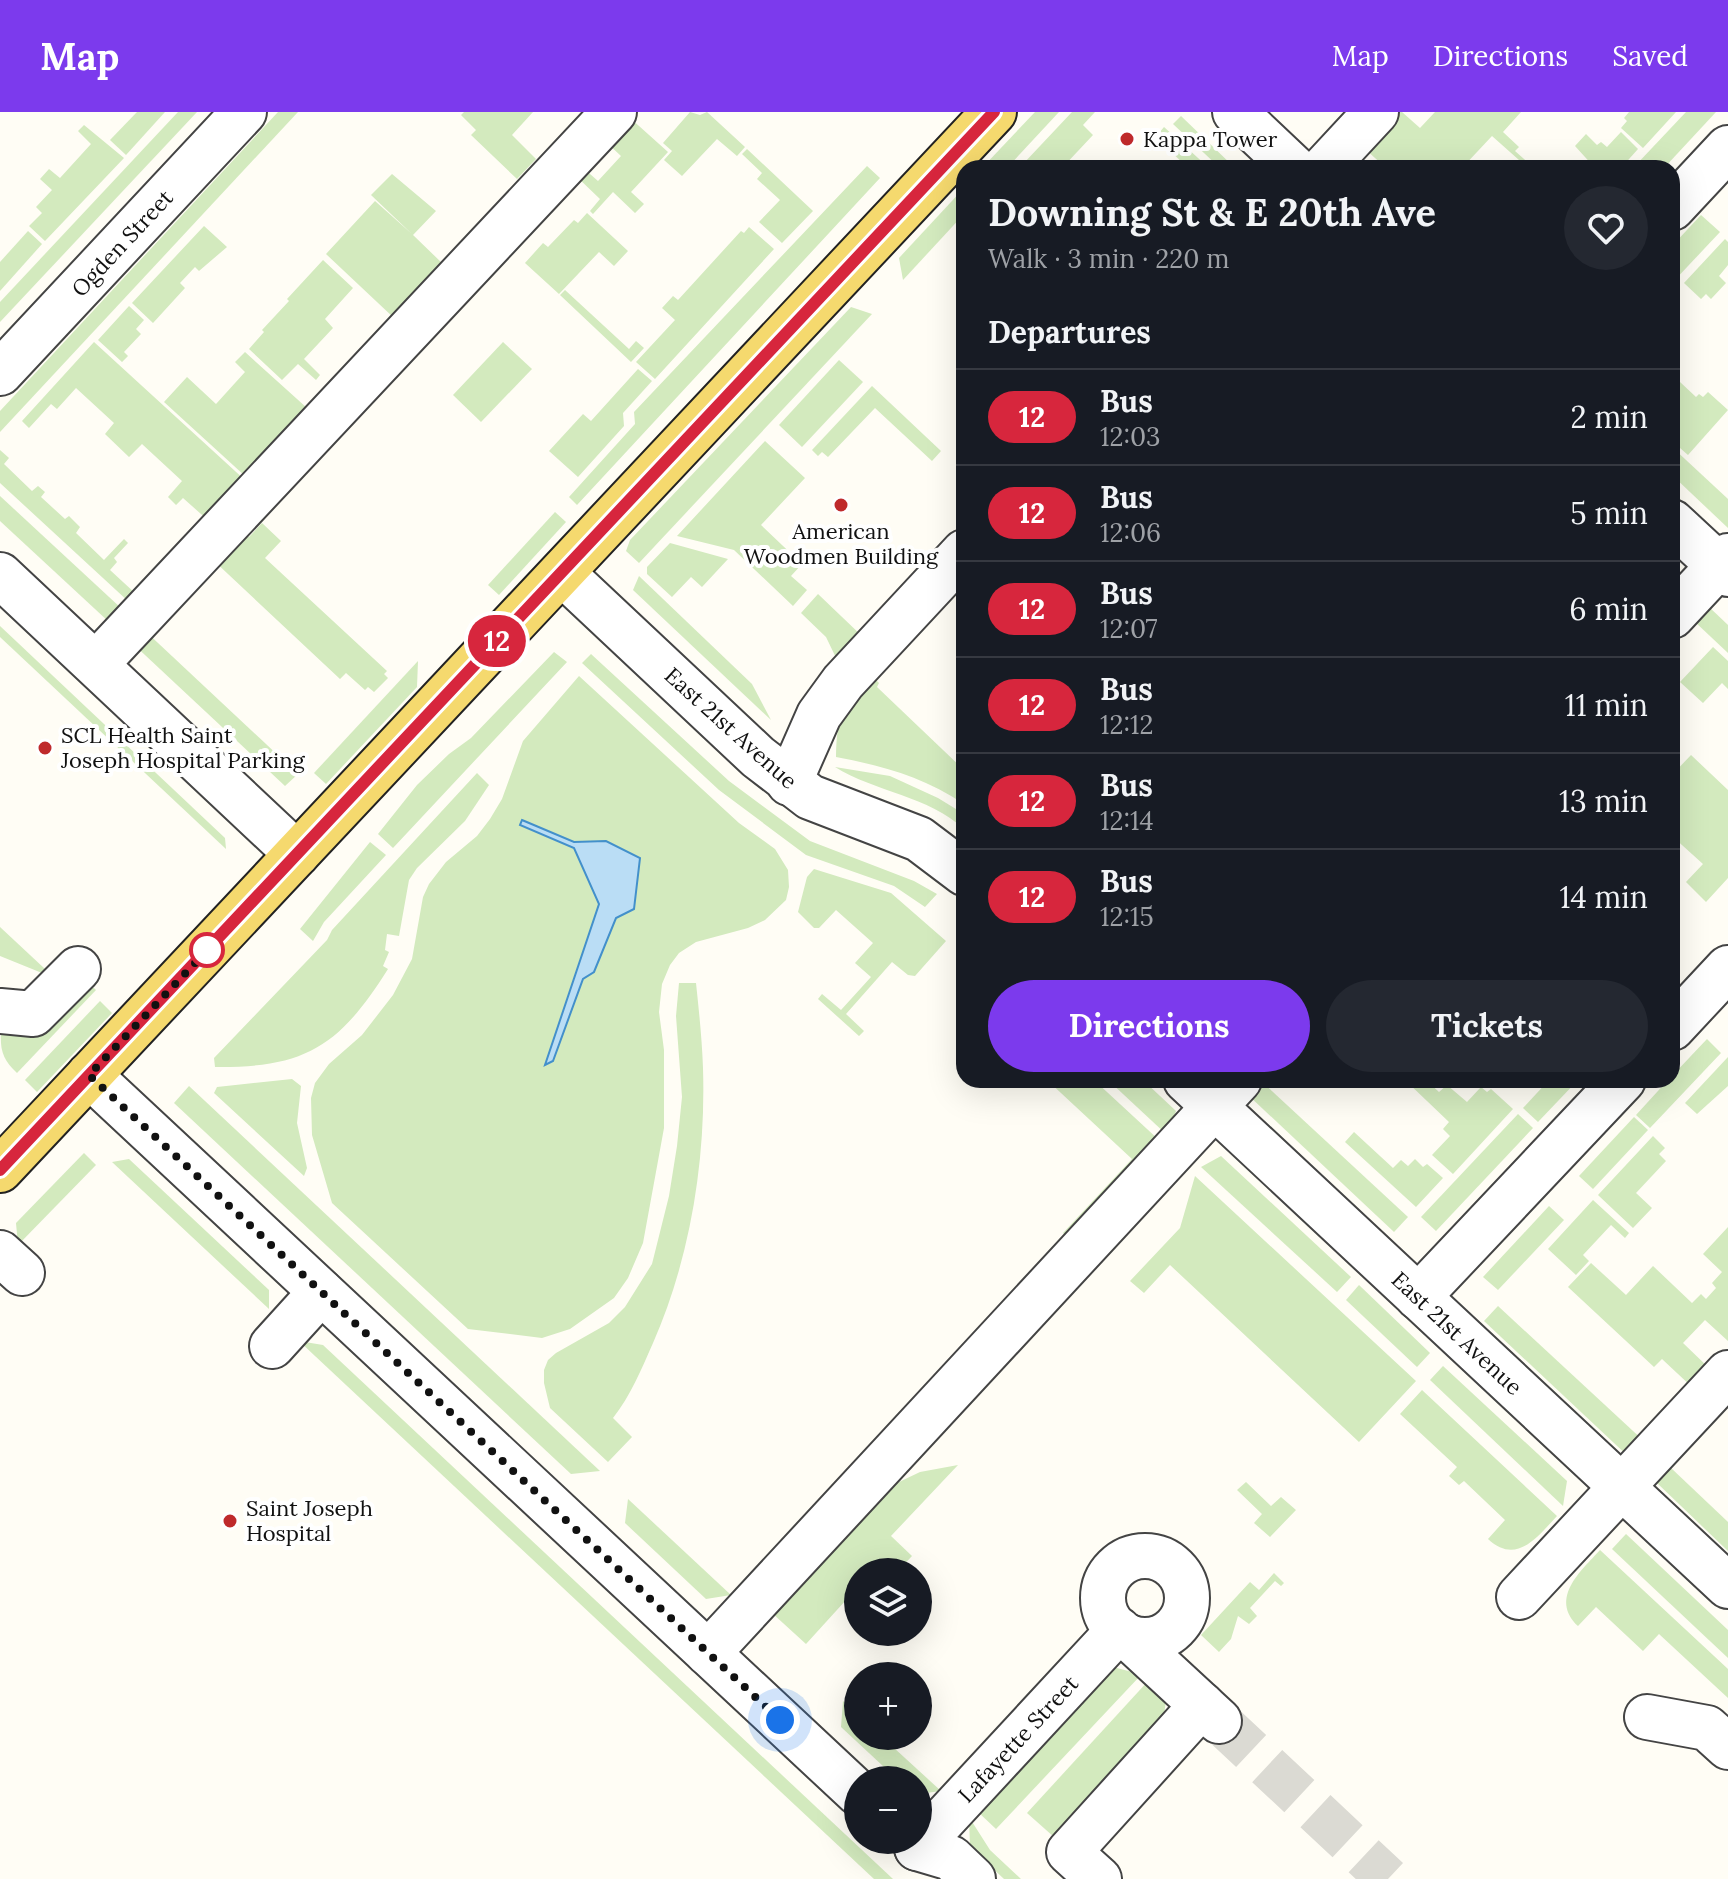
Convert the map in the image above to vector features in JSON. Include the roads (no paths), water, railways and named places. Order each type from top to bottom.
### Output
[{"type":"main road","points":[[0,1170],[994,112]]},
{"type":"street","name":"Ogden Street","points":[[0,373],[244,112]]},
{"type":"street","points":[[96,664],[614,112]]},
{"type":"street","points":[[1235,112],[1286,160]]},
{"type":"street","points":[[1331,160],[1376,112]]},
{"type":"street","points":[[1680,199],[1728,148]]},
{"type":"street","points":[[1680,528],[1725,565],[1680,608]]},
{"type":"street","points":[[789,783],[819,715],[843,682],[956,561]]},
{"type":"street","name":"East 21st Avenue","points":[[562,573],[789,783],[831,807],[919,839],[956,867]]},
{"type":"street","points":[[0,575],[297,854]]},
{"type":"street","points":[[1680,1019],[1728,968]]},
{"type":"street","points":[[0,1011],[33,1014],[78,969]]},
{"type":"street","points":[[89,1075],[844,1780]]},
{"type":"street","points":[[1418,1297],[1615,1088]]},
{"type":"street","points":[[708,1653],[1213,1089]]},
{"type":"street","name":"East 21st Avenue","points":[[1213,1089],[1418,1297],[1728,1586]]},
{"type":"street","points":[[272,1346],[321,1292]]},
{"type":"street","points":[[1519,1597],[1728,1373]]},
{"type":"street","name":"Lafayette Street","points":[[919,1856],[1136,1634],[1218,1711],[1069,1852],[1099,1879]]},
{"type":"street","points":[[1647,1717],[1707,1728],[1728,1747]]},
{"type":"street","points":[[919,1856],[951,1858],[973,1879]]},
{"type":"water","points":[[522,820],[574,842],[606,841],[640,858],[634,909],[616,918],[594,972],[583,979],[553,1061],[545,1065],[599,904],[574,848],[520,825]]},
{"type":"tunnel","points":[[1219,1721],[1388,1879]]},
{"type":"place","name":"Kappa Tower","points":[[1127,139]]},
{"type":"place","name":"American Woodmen Building","points":[[841,505]]},
{"type":"place","name":"SCL Health Saint Joseph Hospital Parking","points":[[45,748]]},
{"type":"place","name":"Saint Joseph Hospital","points":[[230,1521]]}]
